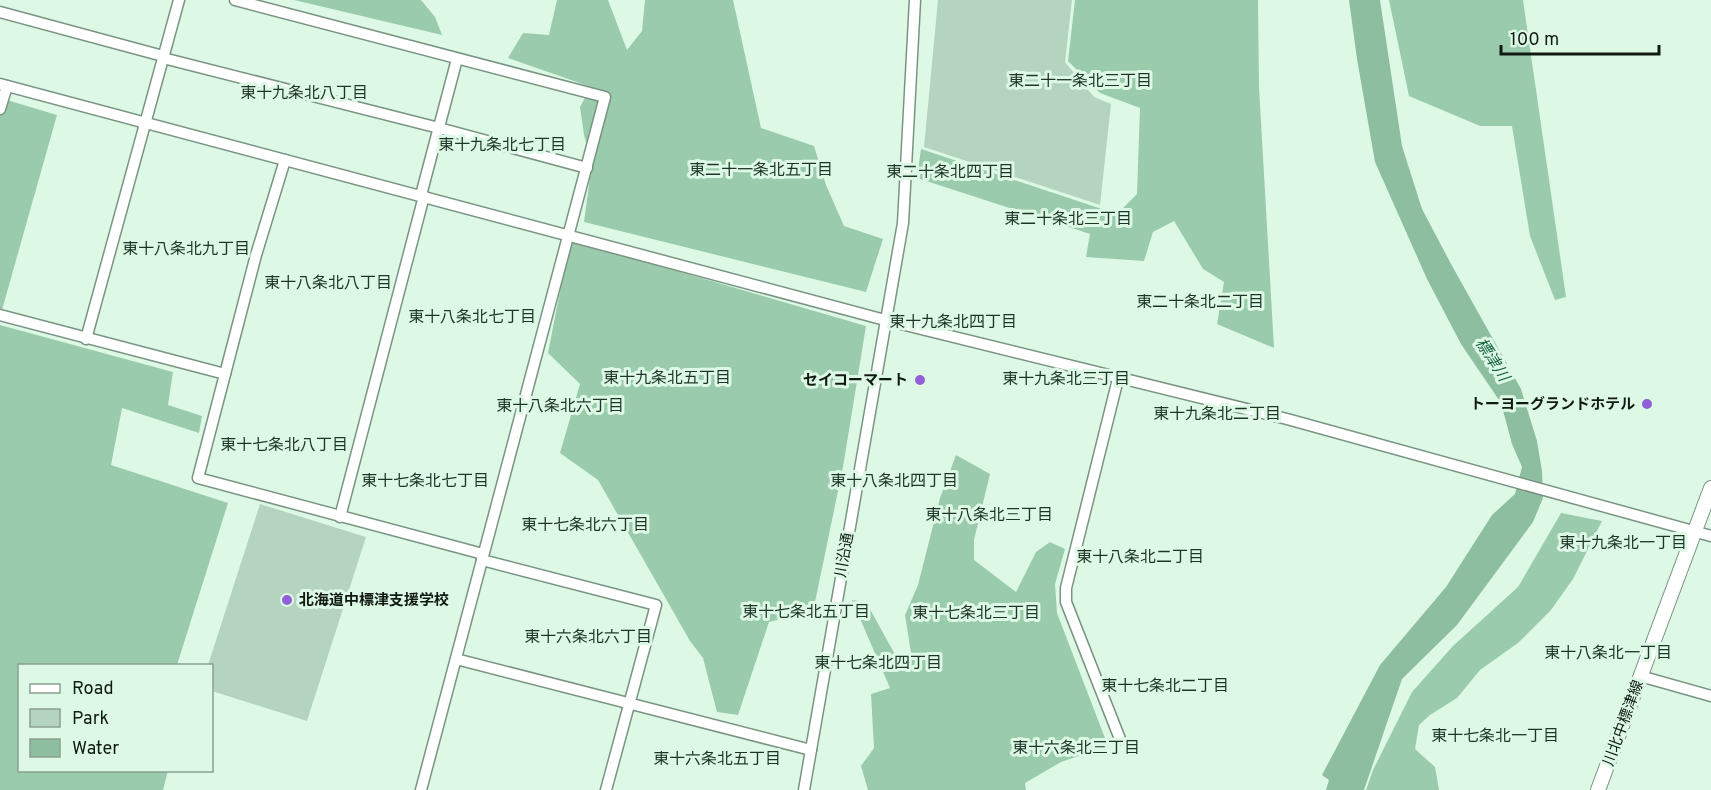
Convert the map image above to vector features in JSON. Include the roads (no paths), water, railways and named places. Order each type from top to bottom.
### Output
[{"type":"main road","name":"川北中標津線","points":[[1598,790],[1711,488]]},
{"type":"street","points":[[86,339],[178,0]]},
{"type":"street","points":[[235,0],[605,97],[421,790]]},
{"type":"street","name":"川沿通","points":[[804,790],[903,223],[915,0]]},
{"type":"street","points":[[0,12],[586,168]]},
{"type":"street","points":[[340,517],[457,60]]},
{"type":"street","points":[[0,110],[3,85],[885,320],[1287,419],[1711,536]]},
{"type":"street","points":[[285,160],[256,255],[198,478],[657,605],[606,790]]},
{"type":"street","points":[[0,315],[225,374]]},
{"type":"street","points":[[1118,379],[1066,588],[1066,602],[1120,739]]},
{"type":"street","points":[[456,659],[811,750]]},
{"type":"street","points":[[1640,676],[1711,696]]},
{"type":"water","name":"標津川","points":[[1349,0],[1380,0],[1402,146],[1422,209],[1521,389],[1537,441],[1542,471],[1543,498],[1533,522],[1457,625],[1402,679],[1364,790],[1326,790],[1329,780],[1322,775],[1380,665],[1446,587],[1492,515],[1515,494],[1522,467],[1512,444],[1501,403],[1461,344],[1427,279],[1375,162]]},
{"type":"place","name":"セイコーマート","points":[[920,380]]},
{"type":"place","name":"トーヨーグランドホテル","points":[[1647,404]]},
{"type":"place","name":"北海道中標津支援学校","points":[[287,600]]},
{"type":"district","name":"東二十一条北三丁目","points":[[1080,80]]},
{"type":"district","name":"東十九条北八丁目","points":[[304,92]]},
{"type":"district","name":"東十九条北七丁目","points":[[502,144]]},
{"type":"district","name":"東二十一条北五丁目","points":[[761,169]]},
{"type":"district","name":"東二十条北四丁目","points":[[950,171]]},
{"type":"district","name":"東二十条北三丁目","points":[[1068,218]]},
{"type":"district","name":"東十八条北九丁目","points":[[186,248]]},
{"type":"district","name":"東十八条北八丁目","points":[[328,282]]},
{"type":"district","name":"東二十条北二丁目","points":[[1200,301]]},
{"type":"district","name":"東十八条北七丁目","points":[[472,316]]},
{"type":"district","name":"東十九条北四丁目","points":[[953,321]]},
{"type":"district","name":"東十九条北五丁目","points":[[667,377]]},
{"type":"district","name":"東十九条北三丁目","points":[[1066,378]]},
{"type":"district","name":"東十八条北六丁目","points":[[560,405]]},
{"type":"district","name":"東十九条北二丁目","points":[[1217,413]]},
{"type":"district","name":"東十七条北八丁目","points":[[284,444]]},
{"type":"district","name":"東十七条北七丁目","points":[[425,480]]},
{"type":"district","name":"東十八条北四丁目","points":[[894,480]]},
{"type":"district","name":"東十八条北三丁目","points":[[989,514]]},
{"type":"district","name":"東十七条北六丁目","points":[[585,524]]},
{"type":"district","name":"東十九条北一丁目","points":[[1623,542]]},
{"type":"district","name":"東十八条北二丁目","points":[[1140,556]]},
{"type":"district","name":"東十七条北五丁目","points":[[806,611]]},
{"type":"district","name":"東十七条北三丁目","points":[[976,612]]},
{"type":"district","name":"東十六条北六丁目","points":[[588,636]]},
{"type":"district","name":"東十八条北一丁目","points":[[1608,652]]},
{"type":"district","name":"東十七条北四丁目","points":[[878,662]]},
{"type":"district","name":"東十七条北二丁目","points":[[1165,685]]},
{"type":"district","name":"東十七条北一丁目","points":[[1495,735]]},
{"type":"district","name":"東十六条北三丁目","points":[[1076,747]]},
{"type":"district","name":"東十六条北五丁目","points":[[717,758]]}]
